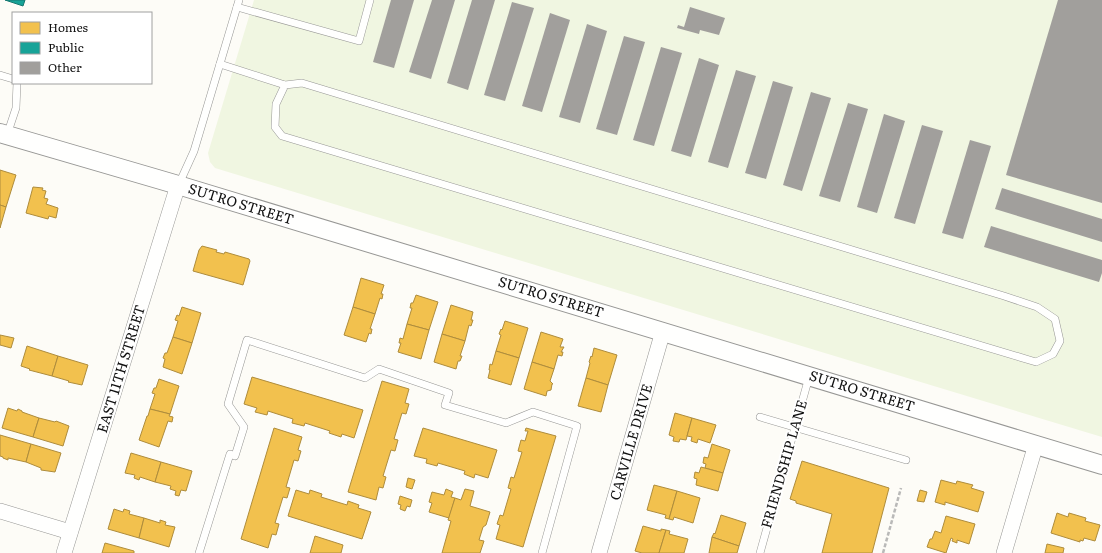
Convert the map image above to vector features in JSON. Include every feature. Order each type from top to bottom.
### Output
[{"type":"street","name":"SUTRO STREET","points":[[4,134],[809,375],[1102,465]]},
{"type":"street","name":"EAST 11TH STREET","points":[[64,553],[178,185]]},
{"type":"street","name":"CARVILLE DRIVE","points":[[599,553],[663,331]]},
{"type":"street","points":[[1004,553],[1036,444]]},
{"type":"street","points":[[0,511],[70,532]]},
{"type":"lane","points":[[178,185],[194,151],[238,3],[359,41],[370,0]]},
{"type":"lane","points":[[220,64],[285,84],[302,84],[1004,296],[1037,307],[1055,320],[1060,341],[1053,354],[1036,362],[282,136],[275,127],[276,104],[285,84]]},
{"type":"lane","points":[[0,75],[12,79]]},
{"type":"lane","points":[[4,134],[16,108],[18,84]]},
{"type":"lane","points":[[199,553],[230,454],[236,456],[244,427],[228,404],[247,340],[366,378],[379,369],[449,393],[446,405],[506,423],[533,412],[577,426],[542,553]]},
{"type":"lane","name":"FRIENDSHIP LANE","points":[[760,553],[809,375]]},
{"type":"lane","points":[[760,417],[906,460]]},
{"type":"path","points":[[883,553],[901,488]]},
{"type":"green space","points":[[254,0],[1102,0],[1102,437],[215,168],[210,162],[208,153]]},
{"type":"building: Homes","points":[[0,170],[16,175],[6,207],[0,205]]},
{"type":"building: Homes","points":[[33,187],[43,188],[42,190],[46,191],[44,198],[48,199],[46,204],[58,208],[56,218],[49,216],[48,219],[26,213]]},
{"type":"building: Homes","points":[[0,205],[6,207],[0,228]]},
{"type":"building: Homes","points":[[202,246],[217,250],[216,252],[224,254],[225,252],[249,259],[250,261],[243,285],[193,271],[199,250]]},
{"type":"building: Homes","points":[[361,278],[384,285],[381,294],[383,294],[382,299],[380,298],[375,314],[353,307]]},
{"type":"building: Homes","points":[[416,295],[438,302],[429,330],[407,324],[412,308],[410,308],[411,303],[413,303]]},
{"type":"building: Homes","points":[[451,305],[473,312],[471,320],[473,320],[471,326],[469,325],[465,341],[442,334]]},
{"type":"building: Homes","points":[[182,307],[201,313],[192,343],[173,337],[178,321],[175,320],[177,315],[179,316]]},
{"type":"building: Homes","points":[[353,307],[375,314],[370,329],[372,329],[371,334],[369,333],[366,342],[344,335]]},
{"type":"building: Homes","points":[[505,321],[528,328],[519,358],[496,351],[501,335],[499,334]]},
{"type":"building: Homes","points":[[407,324],[429,330],[421,359],[398,352],[401,343],[399,343],[400,338],[403,339]]},
{"type":"building: Homes","points":[[541,332],[563,339],[560,347],[564,347],[561,352],[563,352],[562,356],[558,355],[554,369],[532,362]]},
{"type":"building: Homes","points":[[442,334],[465,341],[460,356],[462,356],[460,361],[458,361],[456,369],[434,362]]},
{"type":"building: Homes","points":[[0,335],[14,338],[11,348],[0,345]]},
{"type":"building: Homes","points":[[173,337],[192,343],[182,374],[163,367],[165,359],[163,358],[165,353],[167,353]]},
{"type":"building: Homes","points":[[27,346],[58,356],[52,376],[29,370],[30,369],[21,366]]},
{"type":"building: Homes","points":[[594,348],[617,355],[608,385],[586,378],[589,362]]},
{"type":"building: Homes","points":[[496,351],[519,358],[511,385],[488,378],[490,364],[492,365]]},
{"type":"building: Homes","points":[[58,356],[88,365],[82,385],[52,376]]},
{"type":"building: Homes","points":[[532,362],[554,369],[550,381],[553,384],[551,390],[547,391],[546,396],[524,389]]},
{"type":"building: Homes","points":[[252,377],[363,410],[354,438],[342,434],[341,437],[329,433],[330,431],[305,423],[304,426],[292,423],[293,419],[268,411],[267,415],[255,412],[257,408],[244,404]]},
{"type":"building: Homes","points":[[586,378],[608,385],[601,412],[578,406]]},
{"type":"building: Homes","points":[[159,379],[179,386],[170,414],[150,409],[155,394],[152,393],[154,388],[156,388]]},
{"type":"building: Homes","points":[[382,381],[409,389],[405,403],[409,404],[406,414],[402,413],[394,439],[398,440],[395,451],[391,450],[383,476],[386,477],[383,488],[379,487],[376,500],[348,492]]},
{"type":"building: Homes","points":[[8,408],[17,411],[18,409],[39,418],[33,437],[2,428]]},
{"type":"building: Homes","points":[[150,409],[170,414],[169,416],[173,417],[172,422],[168,421],[159,447],[139,440]]},
{"type":"building: Homes","points":[[675,413],[692,418],[686,440],[680,439],[679,442],[673,441],[674,437],[669,435]]},
{"type":"building: Homes","points":[[39,418],[56,421],[69,426],[63,446],[33,437]]},
{"type":"building: Homes","points":[[692,418],[716,425],[710,443],[698,439],[697,443],[691,441],[692,437],[687,436]]},
{"type":"building: Homes","points":[[274,428],[302,437],[298,450],[301,451],[298,461],[294,460],[286,487],[290,488],[287,498],[283,497],[275,523],[279,524],[276,535],[272,534],[268,548],[241,539]]},
{"type":"building: Homes","points":[[423,428],[497,450],[488,478],[475,474],[474,478],[464,474],[465,471],[438,463],[437,466],[426,463],[427,459],[414,456]]},
{"type":"building: Homes","points":[[526,428],[556,436],[523,547],[496,539],[500,525],[497,524],[500,515],[503,516],[511,489],[508,488],[511,477],[514,478],[522,452],[518,451],[521,440],[525,441],[528,431],[525,431]]},
{"type":"building: Homes","points":[[0,435],[31,444],[26,462],[8,458],[8,460],[0,456]]},
{"type":"building: Homes","points":[[31,444],[61,453],[55,472],[41,470],[41,468],[26,462]]},
{"type":"building: Homes","points":[[712,444],[730,450],[723,473],[705,468],[706,464],[703,463],[704,457],[708,458]]},
{"type":"building: Homes","points":[[131,453],[161,462],[155,482],[140,477],[139,480],[134,478],[135,475],[125,473]]},
{"type":"building: Homes","points":[[802,461],[889,488],[872,553],[822,553],[832,514],[796,503],[796,501],[790,499]]},
{"type":"building: Homes","points":[[161,462],[192,471],[186,491],[181,490],[179,496],[175,495],[176,491],[170,489],[171,486],[155,482]]},
{"type":"building: Homes","points":[[701,467],[723,473],[718,491],[696,485],[697,479],[694,478],[695,472],[699,473]]},
{"type":"building: Homes","points":[[408,478],[415,480],[412,489],[406,487]]},
{"type":"building: Homes","points":[[941,480],[956,484],[957,481],[973,485],[971,488],[984,492],[978,512],[945,502],[945,505],[935,502]]},
{"type":"building: Homes","points":[[654,485],[677,491],[669,519],[665,518],[666,515],[647,510]]},
{"type":"building: Homes","points":[[446,489],[453,492],[451,497],[455,498],[449,518],[429,512],[432,503],[429,502],[432,492],[444,495]]},
{"type":"building: Homes","points":[[465,489],[474,491],[470,506],[490,512],[479,540],[484,541],[480,553],[442,553],[451,521],[448,520],[455,498],[461,500]]},
{"type":"building: Homes","points":[[296,490],[309,494],[310,490],[322,494],[321,497],[347,505],[348,501],[359,505],[358,508],[371,512],[362,539],[288,516]]},
{"type":"building: Homes","points":[[920,490],[927,492],[924,502],[917,501]]},
{"type":"building: Homes","points":[[677,491],[700,498],[693,523],[674,517],[673,520],[669,519]]},
{"type":"building: Homes","points":[[400,496],[412,500],[410,507],[407,506],[405,511],[400,509],[401,505],[398,504]]},
{"type":"building: Homes","points":[[114,509],[123,512],[124,509],[130,511],[129,514],[144,518],[139,538],[108,529]]},
{"type":"building: Homes","points":[[1057,513],[1068,517],[1069,513],[1086,518],[1085,521],[1100,525],[1095,541],[1084,538],[1083,541],[1080,540],[1080,542],[1051,533]]},
{"type":"building: Homes","points":[[721,515],[746,523],[739,546],[712,537],[714,533],[715,534]]},
{"type":"building: Homes","points":[[946,516],[975,524],[969,544],[957,540],[957,543],[952,541],[953,539],[951,538],[946,553],[927,547],[935,531],[941,533]]},
{"type":"building: Homes","points":[[144,518],[160,523],[160,520],[166,522],[165,525],[175,527],[169,547],[139,538]]},
{"type":"building: Homes","points":[[643,526],[661,531],[661,529],[666,530],[659,553],[642,553],[635,551]]},
{"type":"building: Homes","points":[[666,530],[670,531],[669,534],[688,539],[684,553],[659,553]]},
{"type":"building: Homes","points":[[315,536],[343,545],[341,553],[310,553]]},
{"type":"building: Homes","points":[[712,537],[739,546],[737,553],[709,553]]},
{"type":"building: Homes","points":[[105,543],[134,551],[134,553],[102,553]]},
{"type":"building: Homes","points":[[1047,544],[1064,548],[1063,553],[1045,553]]},
{"type":"building: Public","points":[[5,0],[25,0],[23,6]]},
{"type":"building: Other","points":[[391,0],[414,0],[394,68],[373,62]]},
{"type":"building: Other","points":[[432,0],[455,0],[431,79],[409,72]]},
{"type":"building: Other","points":[[472,0],[495,0],[468,90],[447,83]]},
{"type":"building: Other","points":[[1058,0],[1102,0],[1102,203],[1006,175]]},
{"type":"building: Other","points":[[512,2],[534,8],[505,101],[484,95]]},
{"type":"building: Other","points":[[690,7],[725,18],[719,35],[700,30],[699,34],[677,28],[678,25],[684,27]]},
{"type":"building: Other","points":[[550,13],[570,20],[542,112],[522,106]]},
{"type":"building: Other","points":[[587,24],[607,31],[580,123],[559,117]]},
{"type":"building: Other","points":[[624,36],[645,42],[617,135],[596,129]]},
{"type":"building: Other","points":[[661,47],[682,53],[654,146],[633,140]]},
{"type":"building: Other","points":[[699,58],[719,65],[691,157],[671,151]]},
{"type":"building: Other","points":[[736,70],[756,76],[728,168],[708,162]]},
{"type":"building: Other","points":[[773,81],[793,87],[766,179],[745,173]]},
{"type":"building: Other","points":[[811,92],[831,98],[802,191],[783,185]]},
{"type":"building: Other","points":[[848,103],[868,109],[840,202],[819,196]]},
{"type":"building: Other","points":[[884,114],[905,121],[877,213],[857,207]]},
{"type":"building: Other","points":[[922,125],[943,131],[915,224],[894,218]]},
{"type":"building: Other","points":[[970,140],[991,146],[963,239],[942,233]]},
{"type":"building: Other","points":[[1002,188],[1102,219],[1102,242],[995,209]]},
{"type":"building: Other","points":[[991,226],[1102,260],[1102,273],[1099,282],[984,247]]}]
